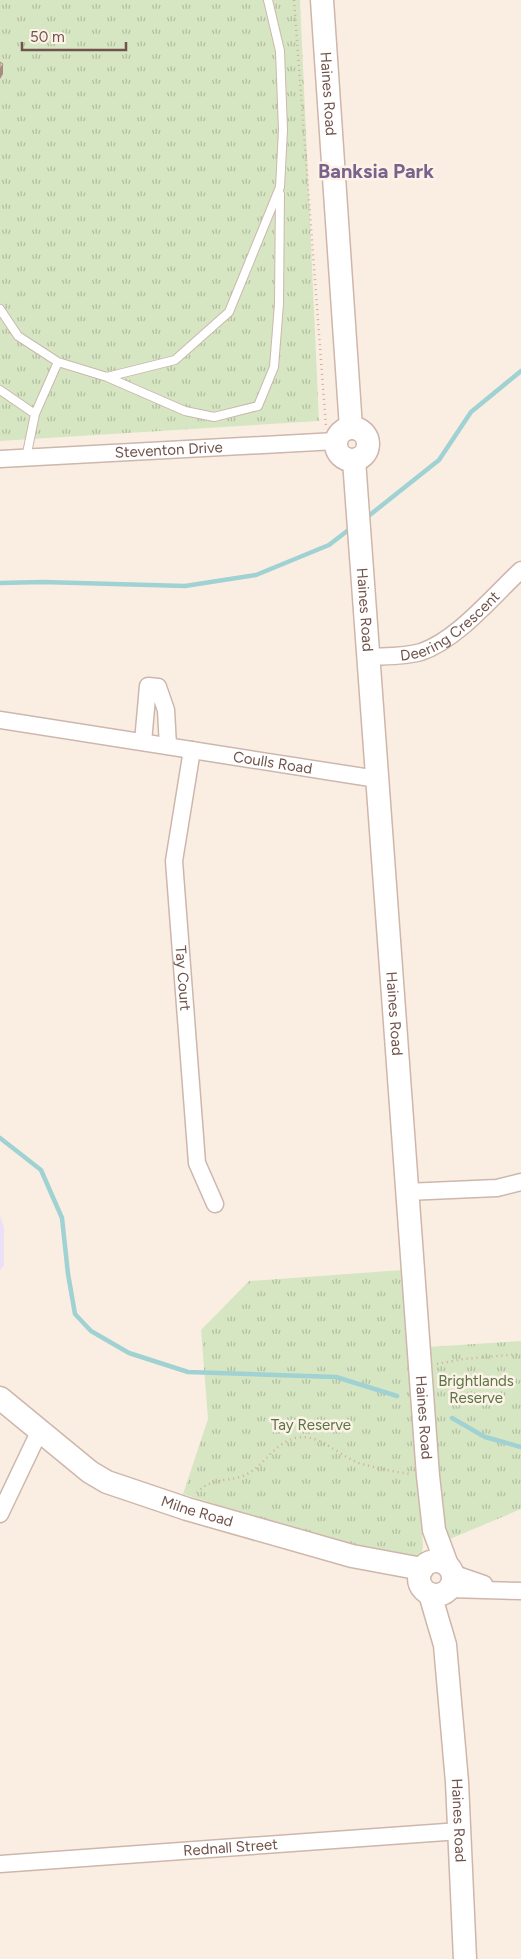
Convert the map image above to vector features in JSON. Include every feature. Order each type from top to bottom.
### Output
[{"type":"main road","name":"Haines Road","points":[[322,0],[338,437],[362,431],[368,440],[364,455],[354,460],[358,523],[419,1367],[460,1831],[466,1959]]},
{"type":"main road","name":"Milne Road","points":[[0,1398],[90,1472],[106,1482],[187,1508],[437,1579]]},
{"type":"street","name":"Steventon Drive","points":[[0,459],[338,437]]},
{"type":"street","name":"Deering Crescent","points":[[368,657],[411,654],[435,647],[463,625],[521,570]]},
{"type":"street","points":[[144,742],[148,686],[158,686],[166,710],[168,746]]},
{"type":"street","name":"Coulls Road","points":[[0,720],[377,780]]},
{"type":"street","name":"Tay Court","points":[[192,750],[174,861],[197,1163],[215,1204]]},
{"type":"street","points":[[406,1192],[497,1188],[521,1182]]},
{"type":"street","points":[[0,1514],[40,1430]]},
{"type":"street","points":[[437,1579],[521,1590]]},
{"type":"street","name":"Rednall Street","points":[[0,1864],[460,1831]]},
{"type":"lane","points":[[0,309],[18,336],[58,362],[107,377],[184,411],[214,417],[258,406],[274,367],[279,304],[280,187],[283,130],[280,51],[268,0]]},
{"type":"lane","points":[[107,377],[175,360],[229,312],[280,187]]},
{"type":"lane","points":[[26,458],[35,414],[58,362]]},
{"type":"lane","points":[[0,390],[35,414]]},
{"type":"path","points":[[294,0],[338,437]]},
{"type":"path","points":[[419,1367],[463,1359],[521,1354]]},
{"type":"path","points":[[187,1508],[201,1488],[223,1479],[242,1477],[258,1466],[284,1443],[296,1438],[313,1438],[360,1464],[428,1476]]},
{"type":"shaded area","points":[[0,1216],[4,1227],[4,1265],[0,1270]]},
{"type":"green space","points":[[0,0],[300,0],[319,421],[0,441]]},
{"type":"green space","name":"Tay Reserve","points":[[403,1270],[423,1546],[421,1557],[413,1563],[402,1563],[183,1494],[208,1419],[201,1330],[249,1281]]},
{"type":"green space","name":"Brightlands Reserve","points":[[521,1341],[521,1509],[443,1542],[427,1347]]},
{"type":"waterway","points":[[366,518],[439,460],[471,412],[521,371]]},
{"type":"waterway","points":[[0,583],[43,582],[185,586],[256,575],[329,545],[351,528]]},
{"type":"waterway","points":[[0,1138],[41,1170],[62,1218],[68,1274],[75,1314],[91,1331],[129,1353],[188,1372],[336,1377],[397,1396]]},
{"type":"waterway","points":[[452,1418],[485,1437],[521,1447]]},
{"type":"district","name":"Banksia Park","points":[[376,171]]}]
